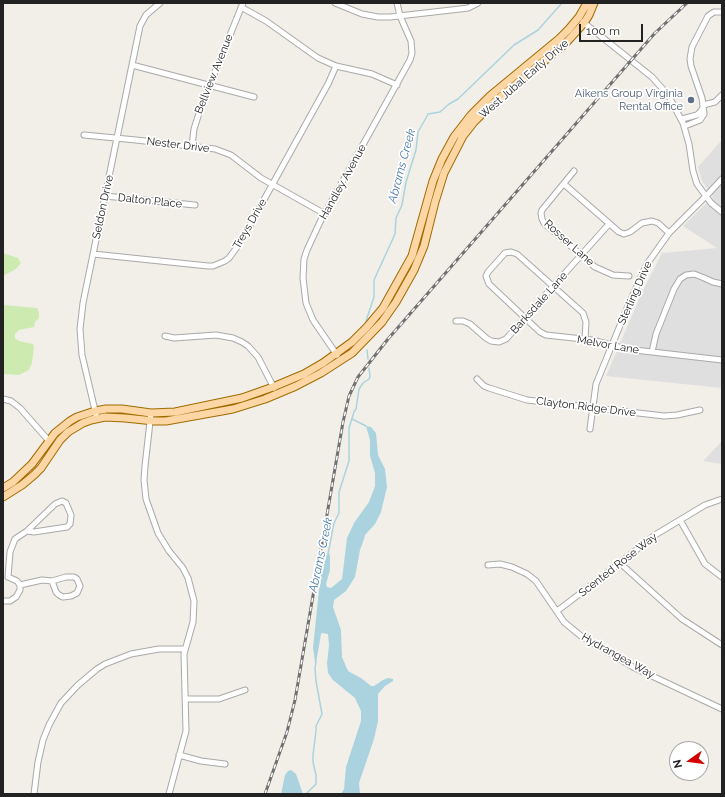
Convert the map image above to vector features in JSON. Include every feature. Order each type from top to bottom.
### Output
[{"type":"main road","name":"West Jubal Early Drive","points":[[3,498],[22,485],[41,468],[56,444],[68,432],[83,423],[97,419],[120,417],[150,421],[166,421],[222,411],[248,404],[277,395],[312,378],[341,361],[357,349],[378,326],[396,302],[414,270],[424,246],[444,173],[464,136],[474,122],[492,104],[565,44],[581,21],[587,3]]},
{"type":"main road","name":"West Jubal Early Drive","points":[[3,488],[13,482],[32,464],[60,428],[83,414],[95,411],[118,409],[151,413],[175,412],[226,402],[273,387],[304,374],[336,354],[356,339],[386,303],[406,268],[414,250],[429,192],[436,172],[454,137],[481,104],[589,15],[594,3]]},
{"type":"street","name":"Seldon Drive","points":[[97,419],[84,367],[80,329],[83,303],[139,32],[143,20],[160,3]]},
{"type":"street","points":[[335,3],[352,11],[372,16],[390,17],[468,8],[478,3]]},
{"type":"street","name":"Handley Avenue","points":[[341,361],[309,312],[303,286],[303,268],[307,250],[325,214],[410,60],[412,48],[409,35],[400,16],[397,3]]},
{"type":"street","points":[[242,5],[318,58],[336,66],[368,72],[397,85]]},
{"type":"street","name":"Bellview Avenue","points":[[192,146],[196,120],[242,5]]},
{"type":"street","points":[[684,126],[701,119],[704,114],[704,104],[701,92],[691,66],[692,47],[708,16],[714,12],[722,13]]},
{"type":"street","points":[[581,21],[652,77],[668,95],[682,119],[695,177],[699,186],[711,203],[722,212]]},
{"type":"street","points":[[132,65],[254,98]]},
{"type":"street","name":"Treys Drive","points":[[93,254],[208,266],[220,264],[229,258],[235,251],[272,185],[328,84],[336,66]]},
{"type":"street","points":[[704,104],[715,102],[722,95]]},
{"type":"street","points":[[682,119],[697,115],[701,111],[704,104]]},
{"type":"street","name":"Nester Drive","points":[[84,135],[207,147],[226,153],[272,185],[325,214]]},
{"type":"street","name":"Rosser Lane","points":[[574,171],[542,210],[541,217],[544,222],[591,264],[604,272],[618,276],[629,276]]},
{"type":"street","name":"Sterling Drive","points":[[590,429],[596,384],[644,270],[654,252],[669,233],[722,179]]},
{"type":"street","points":[[564,184],[618,232],[624,234],[633,231],[644,222],[654,222],[658,223],[669,233]]},
{"type":"street","name":"Dalton Place","points":[[105,196],[195,205]]},
{"type":"street","name":"Barksdale Lane","points":[[456,321],[468,323],[486,338],[496,342],[508,337],[608,224]]},
{"type":"street","name":"Melvor Lane","points":[[553,287],[514,252],[506,252],[486,275],[488,282],[525,318],[546,335],[599,341],[626,349],[722,360]]},
{"type":"street","points":[[652,352],[656,334],[676,285],[680,279],[694,274],[722,284]]},
{"type":"street","points":[[553,287],[584,314],[586,322],[585,339]]},
{"type":"street","points":[[165,336],[174,338],[216,335],[233,338],[242,342],[258,357],[277,395]]},
{"type":"street","name":"Clayton Ridge Drive","points":[[477,379],[484,386],[515,397],[592,408],[664,416],[700,410]]},
{"type":"street","points":[[3,399],[10,401],[20,408],[49,441]]},
{"type":"street","points":[[151,413],[144,480],[146,499],[153,522],[158,532],[166,546],[183,568],[188,578],[193,594],[194,615],[185,649],[184,660],[186,731],[169,794]]},
{"type":"street","name":"Scented Rose Way","points":[[557,611],[655,535],[705,505],[722,499]]},
{"type":"street","points":[[3,601],[10,601],[19,594],[20,585],[17,580],[6,578],[10,552],[15,539],[56,504],[62,501],[66,503],[71,515],[70,524],[67,527],[34,532],[27,530]]},
{"type":"street","points":[[680,520],[705,564],[722,577]]},
{"type":"street","points":[[620,563],[682,619],[722,645]]},
{"type":"street","name":"Hydrangea Way","points":[[488,565],[500,564],[512,567],[527,574],[536,581],[564,622],[581,636],[633,667],[722,708]]},
{"type":"street","points":[[20,585],[42,580],[52,581],[66,577],[74,577],[80,582],[80,586],[77,593],[71,596],[63,597],[56,592],[52,581]]},
{"type":"street","points":[[34,794],[38,762],[43,740],[54,714],[61,703],[78,684],[101,667],[131,654],[159,649],[185,649]]},
{"type":"street","points":[[185,699],[218,699],[245,690]]},
{"type":"street","points":[[179,755],[201,761],[225,764]]},
{"type":"shaded area","points":[[722,140],[722,388],[606,376],[640,297],[662,253],[717,248],[683,226],[713,197],[702,181],[698,167]]},
{"type":"shaded area","points":[[722,441],[722,464],[703,461]]},
{"type":"green space","points":[[3,253],[18,258],[21,263],[16,269],[3,276]]},
{"type":"green space","points":[[3,305],[37,308],[39,313],[39,318],[35,322],[34,327],[19,330],[15,334],[15,338],[19,341],[33,344],[34,347],[32,363],[29,370],[19,375],[3,374]]},
{"type":"water","points":[[366,426],[371,427],[376,433],[378,455],[385,469],[387,487],[381,512],[375,524],[365,535],[360,550],[355,577],[346,591],[334,600],[333,607],[341,630],[342,657],[348,671],[361,678],[371,686],[374,686],[388,678],[393,679],[393,681],[385,686],[378,694],[378,721],[374,739],[359,783],[360,794],[341,794],[344,789],[346,767],[361,721],[361,711],[355,698],[333,680],[328,673],[328,634],[321,634],[316,663],[313,648],[320,580],[325,557],[328,553],[330,555],[330,570],[326,584],[327,587],[331,588],[342,579],[347,538],[354,523],[369,502],[375,486],[375,473],[370,456],[370,440]]},
{"type":"water","points":[[291,770],[296,774],[303,794],[281,794],[285,775]]},
{"type":"waterway","name":"Abrams Creek","points":[[366,321],[374,297],[374,280],[395,234],[396,218],[402,205],[406,182],[416,150],[418,132],[428,114],[440,112],[449,104],[458,99],[514,45],[538,30],[562,3]]},
{"type":"waterway","name":"Abrams Creek","points":[[367,350],[368,359]]},
{"type":"waterway","name":"Abrams Creek","points":[[328,554],[334,523],[339,513],[339,492],[349,461],[349,428],[356,409],[359,389],[363,383],[369,379],[369,368]]},
{"type":"waterway","points":[[352,419],[366,426]]},
{"type":"waterway","name":"Abrams Creek","points":[[306,794],[316,784],[313,755],[316,726],[322,714],[316,681],[316,661]]},
{"type":"railway","points":[[265,794],[287,732],[295,700],[343,422],[349,396],[358,377],[388,339],[655,33],[687,3]]},
{"type":"place","name":"Aikens Group Virginia Rental Office","points":[[691,100]]}]
